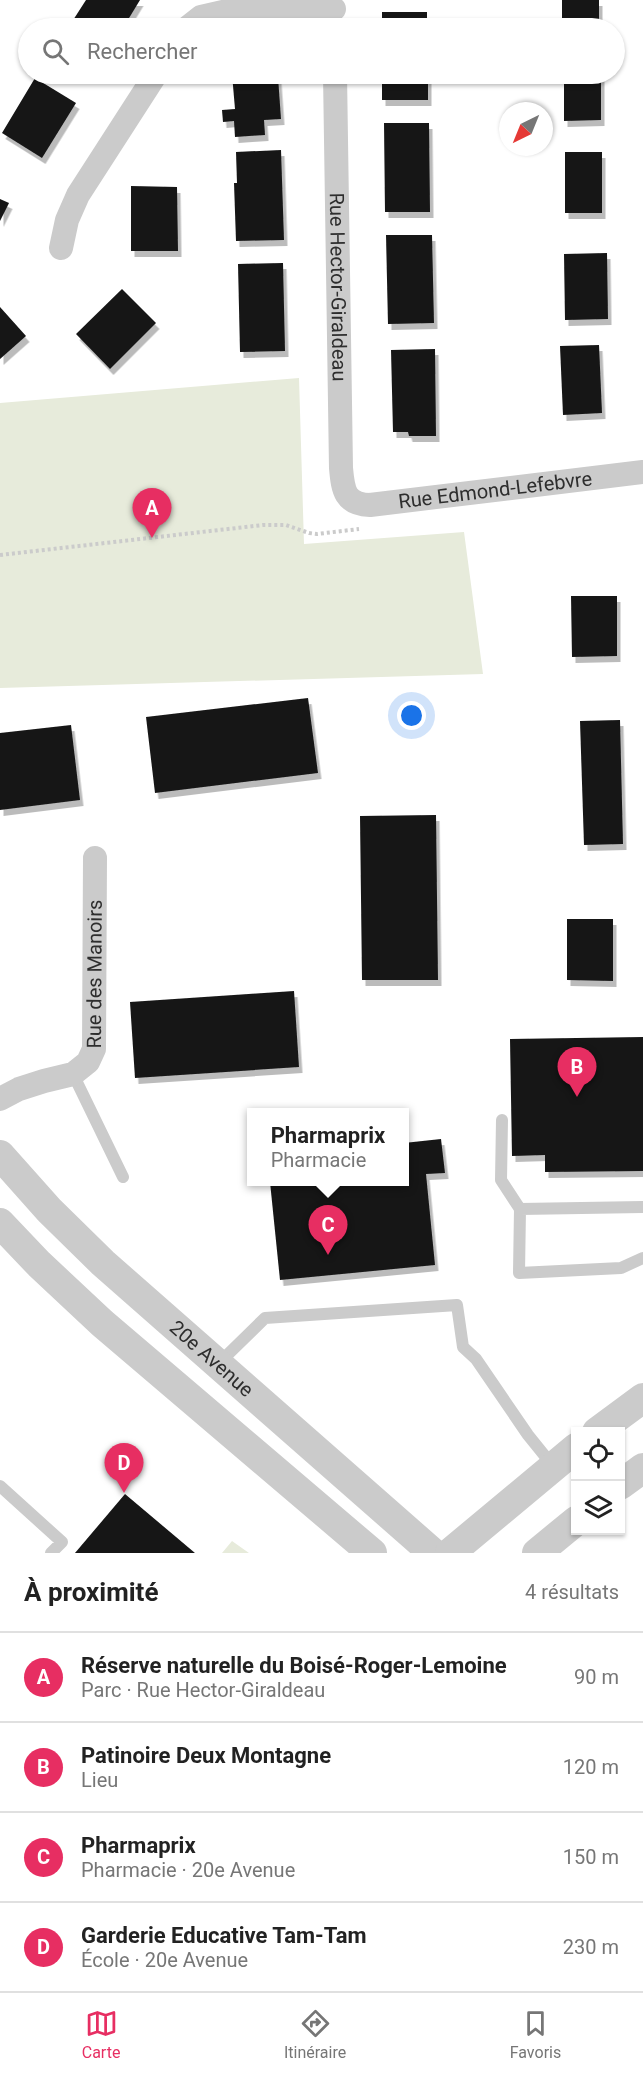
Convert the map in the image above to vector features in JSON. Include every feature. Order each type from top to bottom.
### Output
[{"type":"street","points":[[200,18],[227,11],[334,13]]},
{"type":"street","points":[[61,248],[67,220],[78,195],[150,84]]},
{"type":"street","name":"Rue Hector-Giraldeau","points":[[335,84],[341,468],[343,487],[350,499]]},
{"type":"street","name":"Rue Edmond-Lefebvre","points":[[350,499],[360,504],[370,504],[643,472]]},
{"type":"street","name":"Rue des Manoirs","points":[[0,1099],[28,1086],[74,1074],[88,1062],[95,1044],[95,858]]},
{"type":"street","name":"20e Avenue","points":[[0,1155],[75,1236],[432,1553]]},
{"type":"street","points":[[0,1222],[39,1264],[102,1323],[372,1553]]},
{"type":"street","points":[[603,1427],[643,1398]]},
{"type":"street","points":[[450,1553],[564,1457]]},
{"type":"street","points":[[625,1482],[643,1468]]},
{"type":"street","points":[[537,1553],[571,1525]]},
{"type":"lane","points":[[74,1074],[123,1177]]},
{"type":"lane","points":[[502,1120],[501,1180],[520,1209],[519,1273],[621,1268],[643,1258]]},
{"type":"lane","points":[[520,1209],[643,1207]]},
{"type":"lane","points":[[218,1364],[265,1318],[457,1305],[463,1347],[476,1359],[528,1435],[564,1457]]},
{"type":"lane","points":[[0,1486],[62,1542],[51,1553]]},
{"type":"path","points":[[0,555],[263,525],[286,525],[317,534]]},
{"type":"green space","points":[[299,378],[304,544],[464,532],[483,674],[0,688],[0,403]]},
{"type":"green space","points":[[232,1541],[249,1553],[222,1553]]},
{"type":"building","points":[[86,0],[140,0],[129,18],[74,18]]},
{"type":"building","points":[[562,0],[599,0],[599,18],[562,18]]},
{"type":"building","points":[[382,12],[427,12],[427,18],[382,18]]},
{"type":"building","points":[[31,84],[45,84],[76,103],[42,158],[2,133]]},
{"type":"building","points":[[233,84],[278,84],[281,119],[264,120],[265,135],[235,137],[234,121],[223,122],[222,110],[235,109]]},
{"type":"building","points":[[382,84],[428,84],[428,100],[382,100]]},
{"type":"building","points":[[564,84],[601,84],[601,120],[564,121]]},
{"type":"building","points":[[384,123],[429,123],[430,212],[385,212]]},
{"type":"building","points":[[281,150],[284,240],[236,241],[234,183],[237,183],[236,152]]},
{"type":"building","points":[[565,152],[602,152],[602,213],[565,213]]},
{"type":"building","points":[[131,186],[177,187],[178,251],[131,251]]},
{"type":"building","points":[[0,199],[9,203],[0,221]]},
{"type":"building","points":[[386,235],[432,235],[434,323],[388,324]]},
{"type":"building","points":[[607,253],[608,319],[565,320],[564,254]]},
{"type":"building","points":[[283,263],[285,351],[240,352],[238,264]]},
{"type":"building","points":[[122,289],[156,323],[110,369],[76,334]]},
{"type":"building","points":[[0,307],[26,336],[0,359]]},
{"type":"building","points":[[599,345],[602,413],[563,415],[560,346]]},
{"type":"building","points":[[435,349],[436,436],[409,436],[408,432],[393,432],[391,350]]},
{"type":"building","points":[[571,596],[617,596],[617,656],[572,657]]},
{"type":"building","points":[[308,698],[318,773],[155,793],[146,717]]},
{"type":"building","points":[[620,720],[623,844],[584,845],[580,721]]},
{"type":"building","points":[[71,725],[80,800],[0,810],[0,733]]},
{"type":"building","points":[[436,815],[438,980],[362,980],[360,816]]},
{"type":"building","points":[[567,919],[613,919],[613,981],[567,980]]},
{"type":"building","points":[[294,991],[299,1067],[135,1078],[130,1002]]},
{"type":"building","points":[[643,1037],[643,1171],[545,1172],[545,1155],[512,1156],[510,1039]]},
{"type":"building","points":[[441,1139],[445,1173],[426,1174],[435,1265],[280,1280],[270,1186],[409,1186],[409,1142]]},
{"type":"building","points":[[125,1494],[195,1553],[75,1553]]},
{"type":"place","name":"Réserve naturelle du Boisé-Roger-Lemoine","points":[[152,538]]},
{"type":"place","name":"Patinoire Deux Montagne","points":[[577,1097]]},
{"type":"place","name":"Pharmaprix","points":[[328,1255]]},
{"type":"place","name":"Garderie Educative Tam-Tam","points":[[124,1493]]}]
